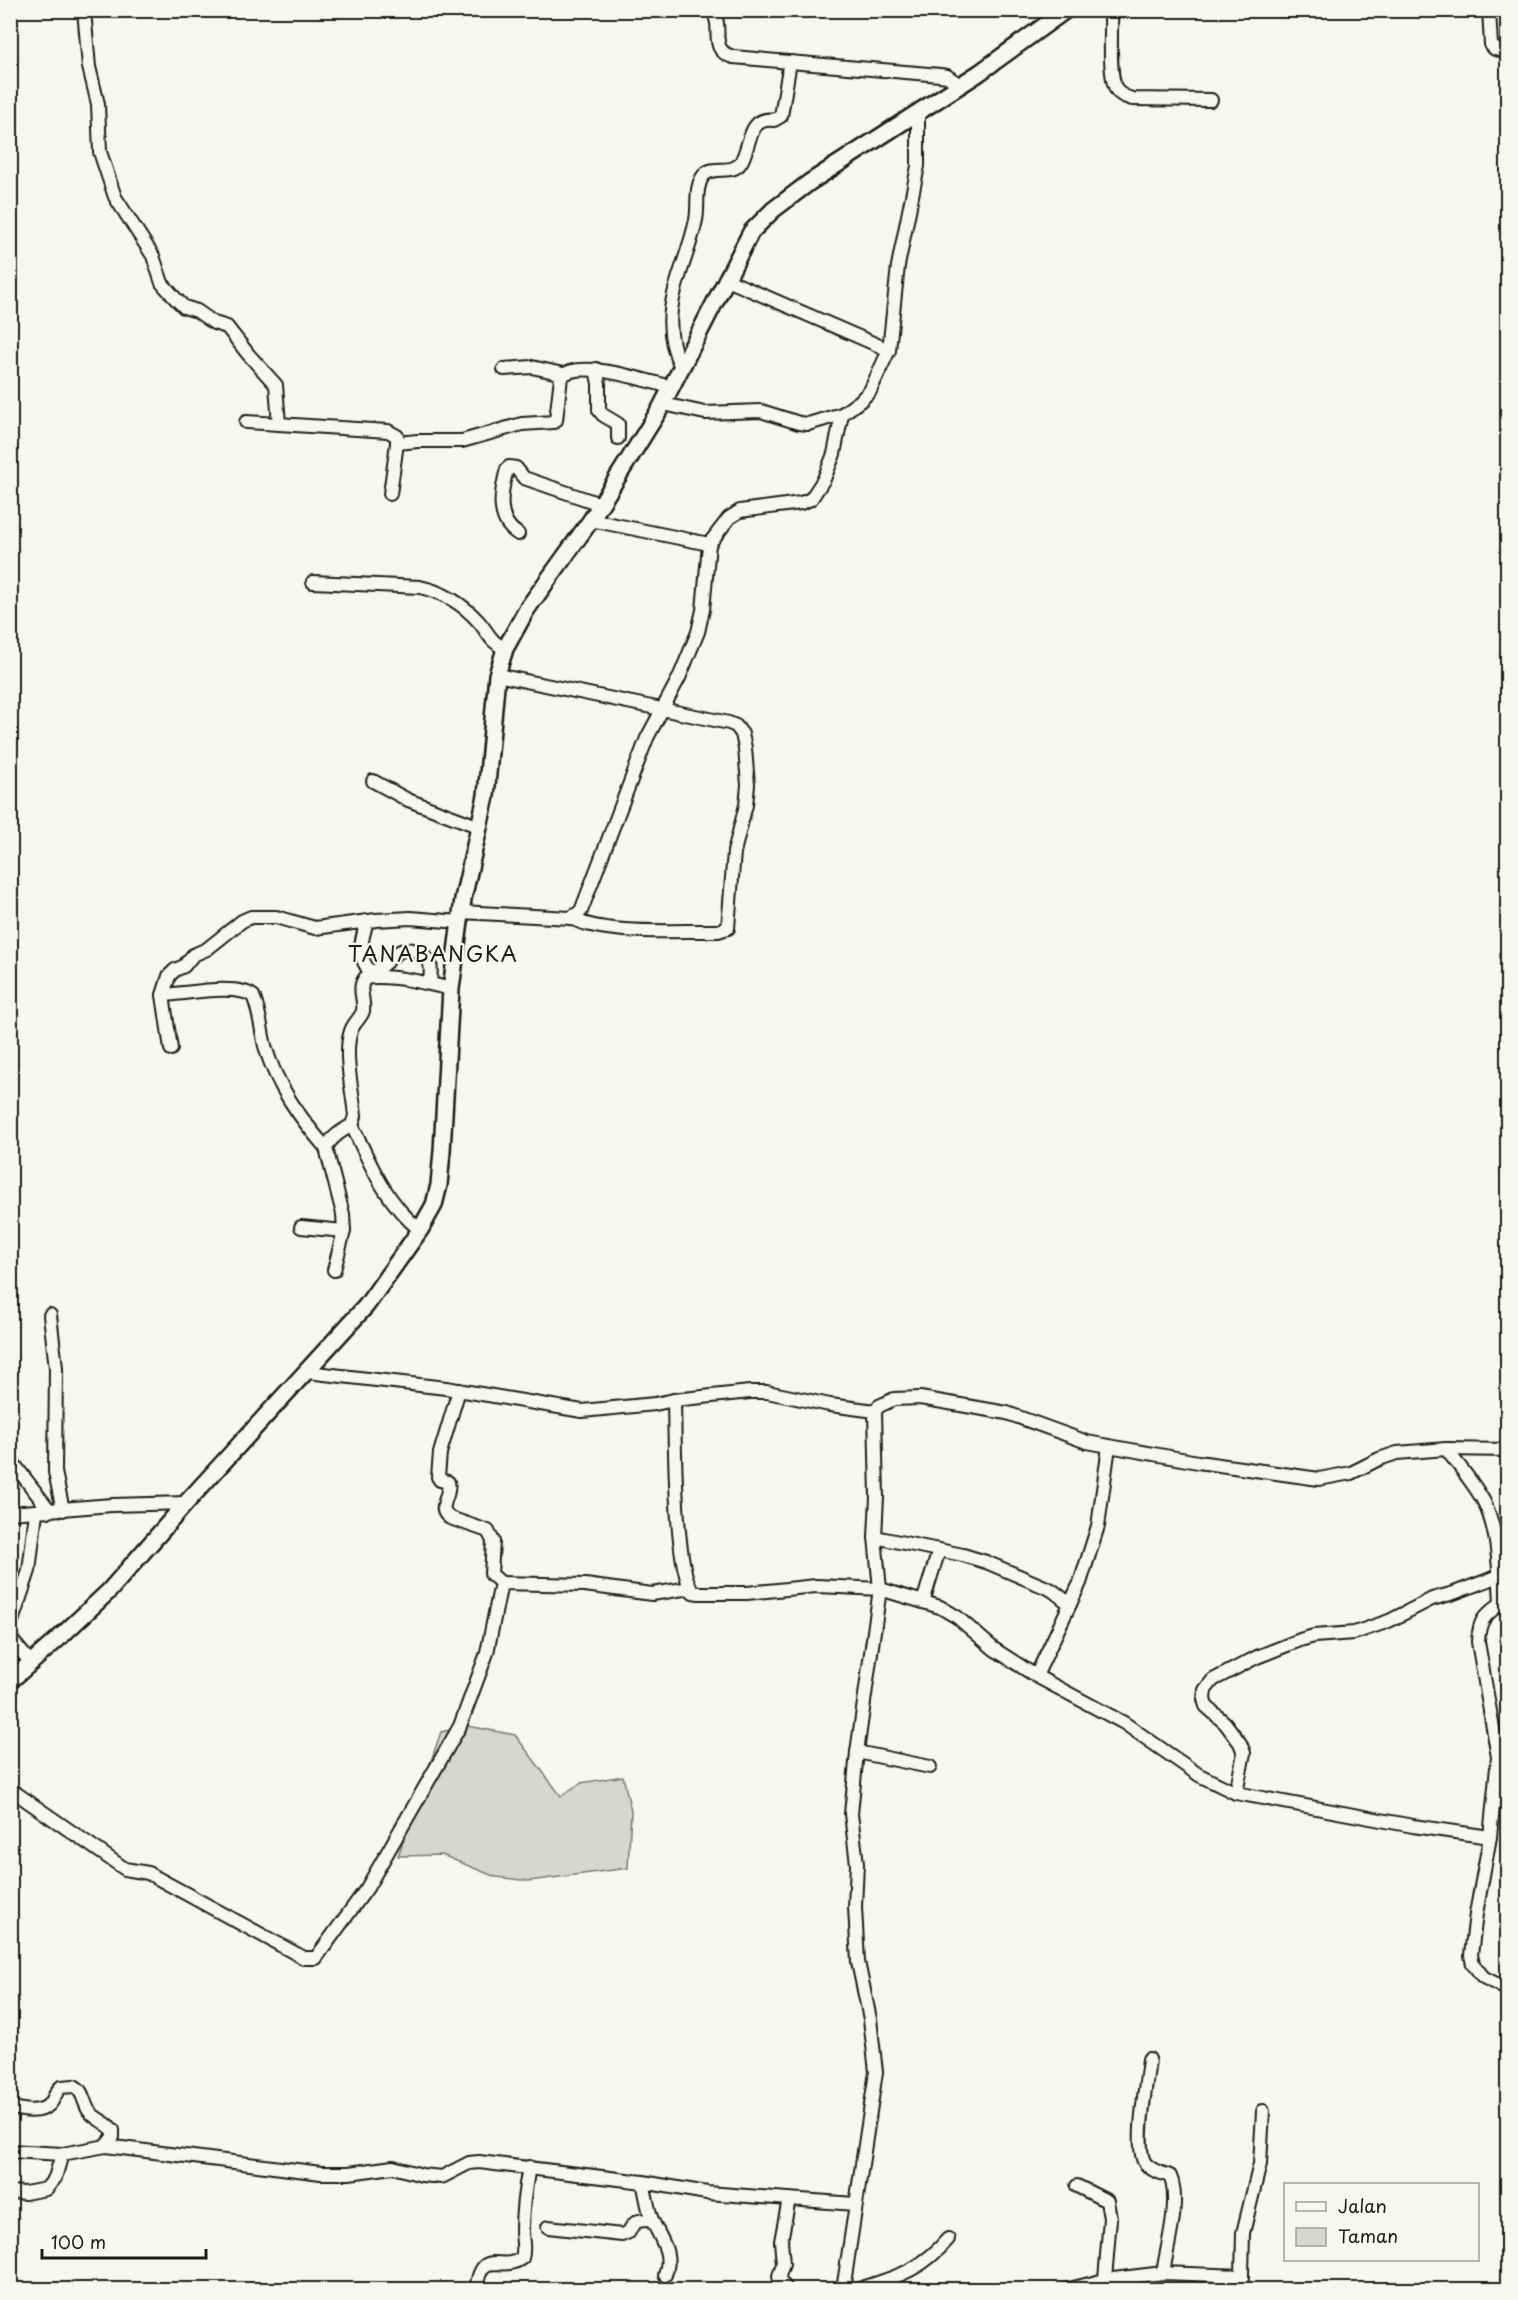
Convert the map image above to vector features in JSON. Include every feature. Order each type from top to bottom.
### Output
[{"type":"main road","points":[[10,1681],[109,1591],[366,1306],[420,1230],[434,1205],[439,1185],[451,989],[461,917],[486,796],[497,675],[505,649],[527,609],[591,520],[663,404],[751,232],[773,210],[810,182],[960,85],[1066,10]]},
{"type":"street","points":[[84,10],[87,55],[98,104],[100,152],[115,197],[153,256],[162,283],[184,307],[197,311],[214,323],[227,327],[276,385],[279,424]]},
{"type":"street","points":[[711,10],[717,21],[718,45],[725,55],[940,75],[947,76],[960,85]]},
{"type":"street","points":[[1111,10],[1113,73],[1117,90],[1125,97],[1132,99],[1211,100]]},
{"type":"street","points":[[1489,10],[1491,45],[1508,52]]},
{"type":"street","points":[[681,367],[672,343],[672,298],[694,230],[698,186],[705,174],[713,170],[735,169],[740,164],[751,135],[760,121],[774,120],[781,116],[790,62]]},
{"type":"street","points":[[663,404],[705,413],[761,411],[808,424],[829,420],[842,414],[870,391],[889,350],[898,266],[918,166],[918,111]]},
{"type":"street","points":[[725,279],[889,350]]},
{"type":"street","points":[[504,369],[532,367],[563,374],[596,369],[671,387]]},
{"type":"street","points":[[596,369],[599,384],[599,410],[618,424],[618,438]]},
{"type":"street","points":[[397,443],[462,441],[512,426],[534,422],[554,422],[563,374]]},
{"type":"street","points":[[171,1049],[163,995],[171,973],[184,966],[193,955],[207,949],[234,925],[251,917],[282,917],[315,928],[410,918],[571,918],[577,915],[584,905],[628,785],[662,708],[679,678],[698,632],[704,610],[709,544],[729,518],[740,511],[801,503],[811,499],[824,479],[834,454],[842,414]]},
{"type":"street","points":[[246,422],[388,431],[397,436],[390,494]]},
{"type":"street","points":[[518,534],[509,528],[502,509],[502,490],[509,467],[516,468],[524,478],[600,504]]},
{"type":"street","points":[[591,520],[709,544]]},
{"type":"street","points":[[313,582],[420,587],[430,590],[461,605],[481,624],[490,639],[505,649]]},
{"type":"street","points":[[497,675],[662,708],[736,726],[742,734],[748,794],[734,852],[730,924],[725,930],[602,929],[581,924],[571,918]]},
{"type":"street","points":[[373,781],[408,800],[480,827]]},
{"type":"street","points":[[367,921],[361,943],[361,958],[371,975]]},
{"type":"street","points":[[326,1148],[341,1132],[352,1125],[355,1116],[350,1071],[350,1032],[363,1011],[362,982],[396,952],[411,949],[430,961],[430,983]]},
{"type":"street","points":[[371,975],[430,983],[451,989]]},
{"type":"street","points":[[163,995],[234,990],[248,992],[253,996],[266,1047],[281,1082],[300,1118],[326,1148],[343,1214],[344,1231],[334,1270]]},
{"type":"street","points":[[352,1125],[372,1169],[389,1197],[405,1217],[420,1230]]},
{"type":"street","points":[[301,1227],[344,1231]]},
{"type":"street","points":[[50,1315],[56,1377],[55,1472],[63,1510]]},
{"type":"street","points":[[307,1372],[459,1390],[582,1411],[656,1404],[737,1392],[767,1392],[830,1405],[875,1411]]},
{"type":"street","points":[[459,1390],[440,1453],[438,1477],[450,1485],[443,1512],[450,1518],[488,1531],[493,1541],[491,1574],[501,1583],[585,1585],[652,1594],[690,1588],[699,1593],[747,1593],[816,1586],[880,1590],[950,1612],[994,1649],[1036,1676],[1124,1723],[1199,1774],[1236,1793],[1413,1826],[1490,1837]]},
{"type":"street","points":[[843,2289],[876,2072],[870,2019],[858,1962],[855,1907],[857,1864],[851,1814],[857,1752],[880,1590],[875,1537],[877,1497],[875,1411],[879,1406],[894,1399],[920,1398],[1007,1413],[1087,1442],[1198,1462],[1319,1479],[1351,1473],[1396,1453],[1446,1449],[1508,1450]]},
{"type":"street","points":[[674,1400],[676,1502],[686,1578],[690,1588]]},
{"type":"street","points":[[1036,1676],[1080,1582],[1098,1526],[1109,1446]]},
{"type":"street","points":[[1446,1449],[1484,1503],[1499,1558],[1499,1576],[1504,1603],[1481,1621],[1478,1642],[1503,1757],[1471,1955],[1473,1964],[1483,1977],[1508,1990]]},
{"type":"street","points":[[10,1459],[50,1511]]},
{"type":"street","points":[[10,1513],[112,1505],[186,1503]]},
{"type":"street","points":[[10,1627],[29,1571],[36,1512]]},
{"type":"street","points":[[875,1537],[963,1555],[996,1566],[1052,1590],[1070,1604]]},
{"type":"street","points":[[923,1602],[939,1550]]},
{"type":"street","points":[[1236,1793],[1244,1753],[1240,1743],[1225,1723],[1206,1706],[1205,1690],[1213,1680],[1257,1657],[1300,1640],[1314,1636],[1354,1633],[1389,1621],[1432,1599],[1499,1576]]},
{"type":"street","points":[[10,1789],[125,1869],[148,1873],[304,1958],[316,1958],[367,1888],[460,1726],[487,1653],[501,1583]]},
{"type":"street","points":[[10,1638],[31,1663]]},
{"type":"street","points":[[857,1752],[930,1767]]},
{"type":"street","points":[[1149,2059],[1142,2120],[1142,2155],[1145,2163],[1152,2169],[1170,2176],[1174,2185],[1174,2200],[1163,2273]]},
{"type":"street","points":[[10,2107],[35,2111],[43,2109],[49,2105],[61,2087],[74,2086],[81,2092],[93,2115],[112,2130],[113,2137],[106,2146]]},
{"type":"street","points":[[1241,2289],[1243,2233],[1260,2164],[1263,2111]]},
{"type":"street","points":[[10,2151],[62,2154],[106,2146],[321,2173],[349,2173],[393,2167],[434,2177],[442,2177],[469,2163],[479,2162],[644,2182],[707,2193],[855,2204]]},
{"type":"street","points":[[10,2192],[25,2193],[46,2189],[55,2178],[62,2154]]},
{"type":"street","points":[[476,2289],[478,2274],[486,2265],[517,2262],[522,2258],[524,2194],[529,2167]]},
{"type":"street","points":[[644,2182],[652,2220],[666,2245],[668,2259],[665,2275]]},
{"type":"street","points":[[1077,2186],[1107,2201],[1110,2218],[1105,2280]]},
{"type":"street","points":[[787,2289],[779,2276],[783,2264],[781,2241],[789,2199]]},
{"type":"street","points":[[548,2227],[622,2235],[628,2232],[633,2223],[638,2220],[652,2220]]},
{"type":"street","points":[[856,2289],[909,2272],[948,2239]]},
{"type":"street","points":[[1065,2289],[1105,2280],[1163,2273],[1242,2276]]},
{"type":"green space","points":[[468,1726],[515,1735],[561,1796],[581,1783],[623,1776],[631,1811],[628,1868],[529,1881],[496,1877],[442,1855],[398,1856],[441,1732]]},
{"type":"district","name":"TANABANGKA","points":[[433,953]]}]
